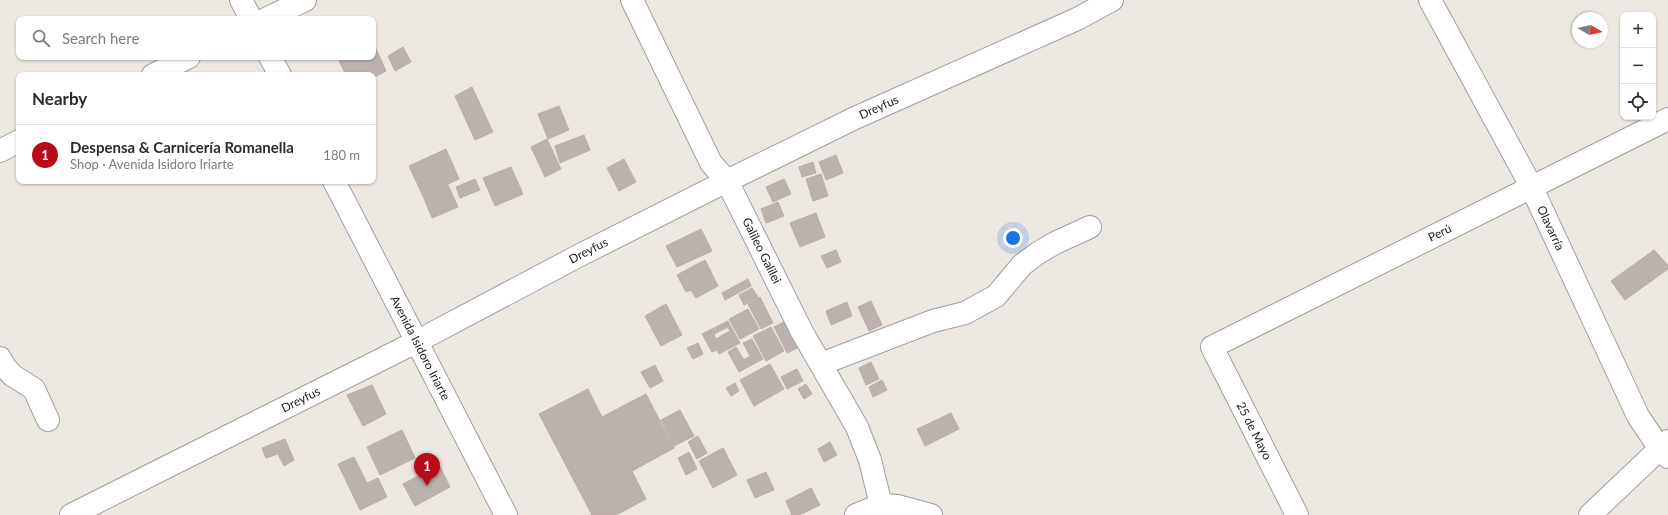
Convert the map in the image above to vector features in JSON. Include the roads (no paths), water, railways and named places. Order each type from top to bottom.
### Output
[{"type":"street","points":[[241,0],[249,16]]},
{"type":"street","points":[[272,16],[304,0]]},
{"type":"street","name":"Galileo Galilei","points":[[632,0],[711,163],[728,181],[802,332],[857,427],[870,460],[881,505]]},
{"type":"street","name":"Dreyfus","points":[[76,514],[416,342],[582,254],[728,181],[855,118],[1024,44],[1077,19],[1112,0]]},
{"type":"street","name":"Olavarría","points":[[1430,0],[1531,186],[1638,416],[1665,449]]},
{"type":"street","points":[[159,72],[184,60]]},
{"type":"street","points":[[272,60],[278,72]]},
{"type":"street","name":"Perú","points":[[1212,347],[1531,186],[1668,119]]},
{"type":"street","points":[[0,151],[16,143]]},
{"type":"street","name":"Avenida Isidoro Iriarte","points":[[336,184],[506,515]]},
{"type":"street","points":[[821,364],[933,321],[965,313],[996,296],[1022,265],[1038,253],[1090,227]]},
{"type":"street","name":"25 de Mayo","points":[[1212,347],[1297,515]]},
{"type":"street","points":[[0,358],[4,367],[12,375],[34,389],[48,420]]},
{"type":"street","points":[[1590,515],[1665,449]]},
{"type":"street","points":[[856,515],[881,505],[898,506],[930,515]]},
{"type":"place","name":"Despensa & Carnicería Romanella","points":[[427,486]]}]
